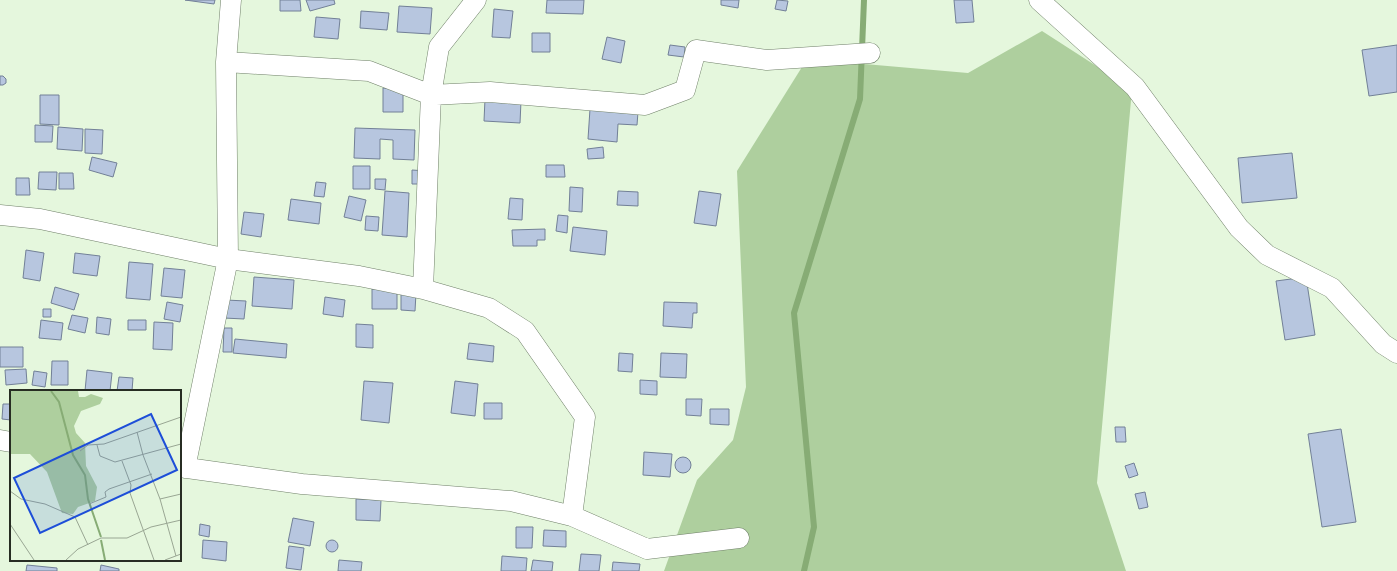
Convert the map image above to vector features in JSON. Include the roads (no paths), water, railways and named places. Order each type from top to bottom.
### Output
[{"type":"street","points":[[231,0],[226,62],[228,259],[183,468],[302,484],[510,501],[572,516],[647,549],[739,538]]},
{"type":"street","points":[[423,289],[431,95],[439,48],[476,0]]},
{"type":"street","points":[[1039,0],[1135,87],[1239,228],[1267,254],[1332,288],[1383,344],[1397,353]]},
{"type":"street","points":[[226,62],[369,71],[431,95],[490,92],[645,105],[685,90],[696,50],[767,60],[870,53]]},
{"type":"street","points":[[0,216],[40,219],[228,259],[359,276],[423,289],[489,308],[525,331],[585,417],[572,516]]},
{"type":"street","points":[[0,440],[10,442]]},
{"type":"waterway","points":[[804,571],[814,527],[794,313],[860,99],[864,0]]}]
